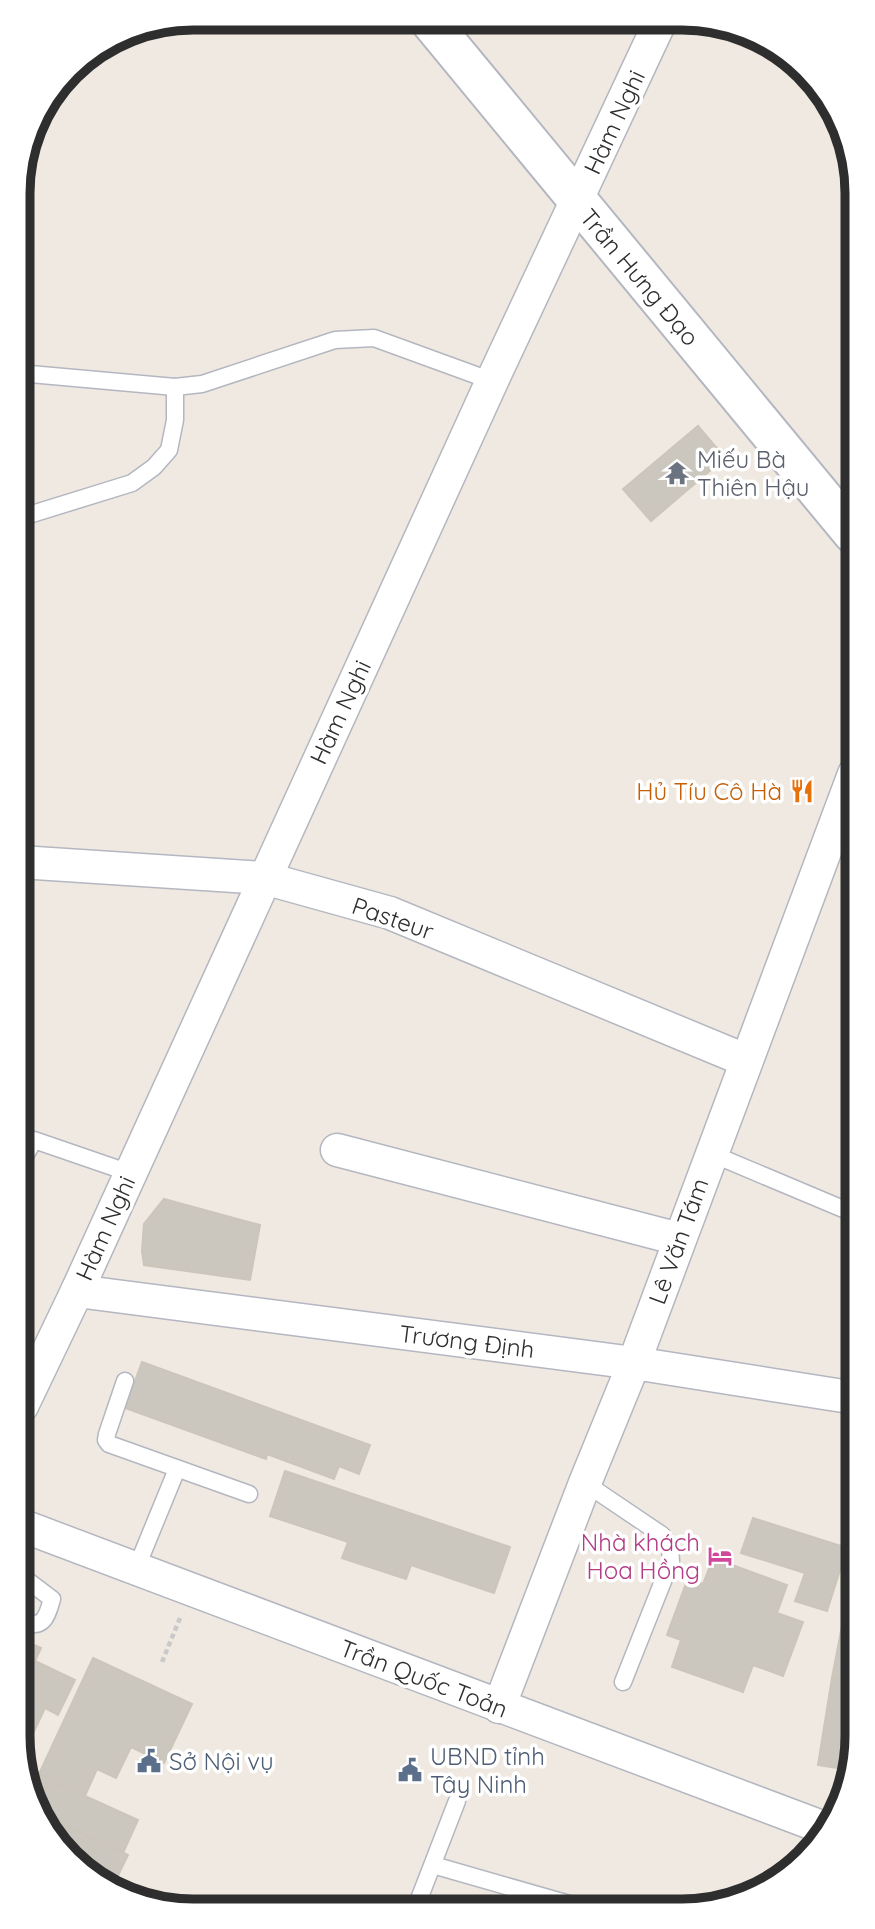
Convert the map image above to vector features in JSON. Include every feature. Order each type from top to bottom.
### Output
[{"type":"street","name":"Trần Hưng Đạo","points":[[437,30],[845,524]]},
{"type":"street","name":"Hàm Nghi","points":[[30,1389],[656,30]]},
{"type":"street","name":"Lê Văn Tám","points":[[499,1707],[634,1363],[710,1153],[845,798]]},
{"type":"street","name":"Pasteur","points":[[30,863],[264,878],[390,913],[745,1060]]},
{"type":"street","points":[[337,1150],[679,1239]]},
{"type":"street","name":"Trương Định","points":[[77,1292],[634,1363],[845,1396]]},
{"type":"street","name":"Trần Quốc Toản","points":[[30,1537],[136,1569],[818,1826]]},
{"type":"lane","points":[[30,374],[175,387],[202,384],[335,340],[374,338],[492,382]]},
{"type":"lane","points":[[30,515],[132,483],[154,467],[169,450],[175,420],[175,387]]},
{"type":"lane","points":[[30,1147],[34,1140],[130,1173]]},
{"type":"lane","points":[[710,1153],[845,1210]]},
{"type":"lane","points":[[125,1381],[106,1440],[109,1444],[249,1494]]},
{"type":"lane","points":[[136,1569],[177,1469]]},
{"type":"lane","points":[[585,1483],[662,1535],[670,1547],[671,1561],[623,1682]]},
{"type":"lane","points":[[30,1583],[52,1600],[42,1622],[30,1624]]},
{"type":"lane","points":[[419,1899],[457,1801]]},
{"type":"lane","points":[[433,1865],[552,1899]]},
{"type":"path","points":[[162,1662],[192,1590]]},
{"type":"building","points":[[698,426],[725,458],[651,521],[623,489]]},
{"type":"building","points":[[164,1199],[260,1225],[250,1280],[144,1265],[144,1224]]},
{"type":"building","points":[[142,1362],[370,1445],[359,1474],[339,1466],[334,1479],[267,1454],[266,1459],[125,1408]]},
{"type":"building","points":[[285,1471],[510,1547],[494,1593],[411,1565],[406,1579],[342,1558],[348,1542],[270,1516]]},
{"type":"building","points":[[753,1518],[845,1547],[827,1611],[795,1601],[805,1573],[741,1553]]},
{"type":"building","points":[[713,1558],[787,1585],[777,1613],[803,1622],[783,1676],[753,1665],[743,1692],[672,1667],[681,1640],[667,1635],[688,1578],[703,1584]]},
{"type":"building","points":[[845,1610],[845,1680],[832,1678]]},
{"type":"building","points":[[30,1643],[41,1648],[35,1661],[75,1680],[58,1715],[45,1708],[30,1739]]},
{"type":"building","points":[[93,1658],[192,1704],[164,1763],[131,1747],[116,1778],[97,1769],[85,1796],[39,1774]]},
{"type":"building","points":[[832,1678],[845,1680],[845,1747],[842,1769],[818,1765]]},
{"type":"building","points":[[34,1773],[138,1820],[123,1853],[53,1820],[42,1799]]},
{"type":"building","points":[[53,1820],[128,1855],[116,1879],[85,1859]]},
{"type":"place","name":"Miếu Bà Thiên Hậu","points":[[677,473]]},
{"type":"place","name":"Hủ Tíu Cô Hà","points":[[802,791]]},
{"type":"place","name":"Nhà khách Hoa Hồng","points":[[720,1556]]},
{"type":"place","name":"Sở Nội vụ","points":[[149,1761]]},
{"type":"place","name":"UBND tỉnh Tây Ninh","points":[[410,1770]]}]
